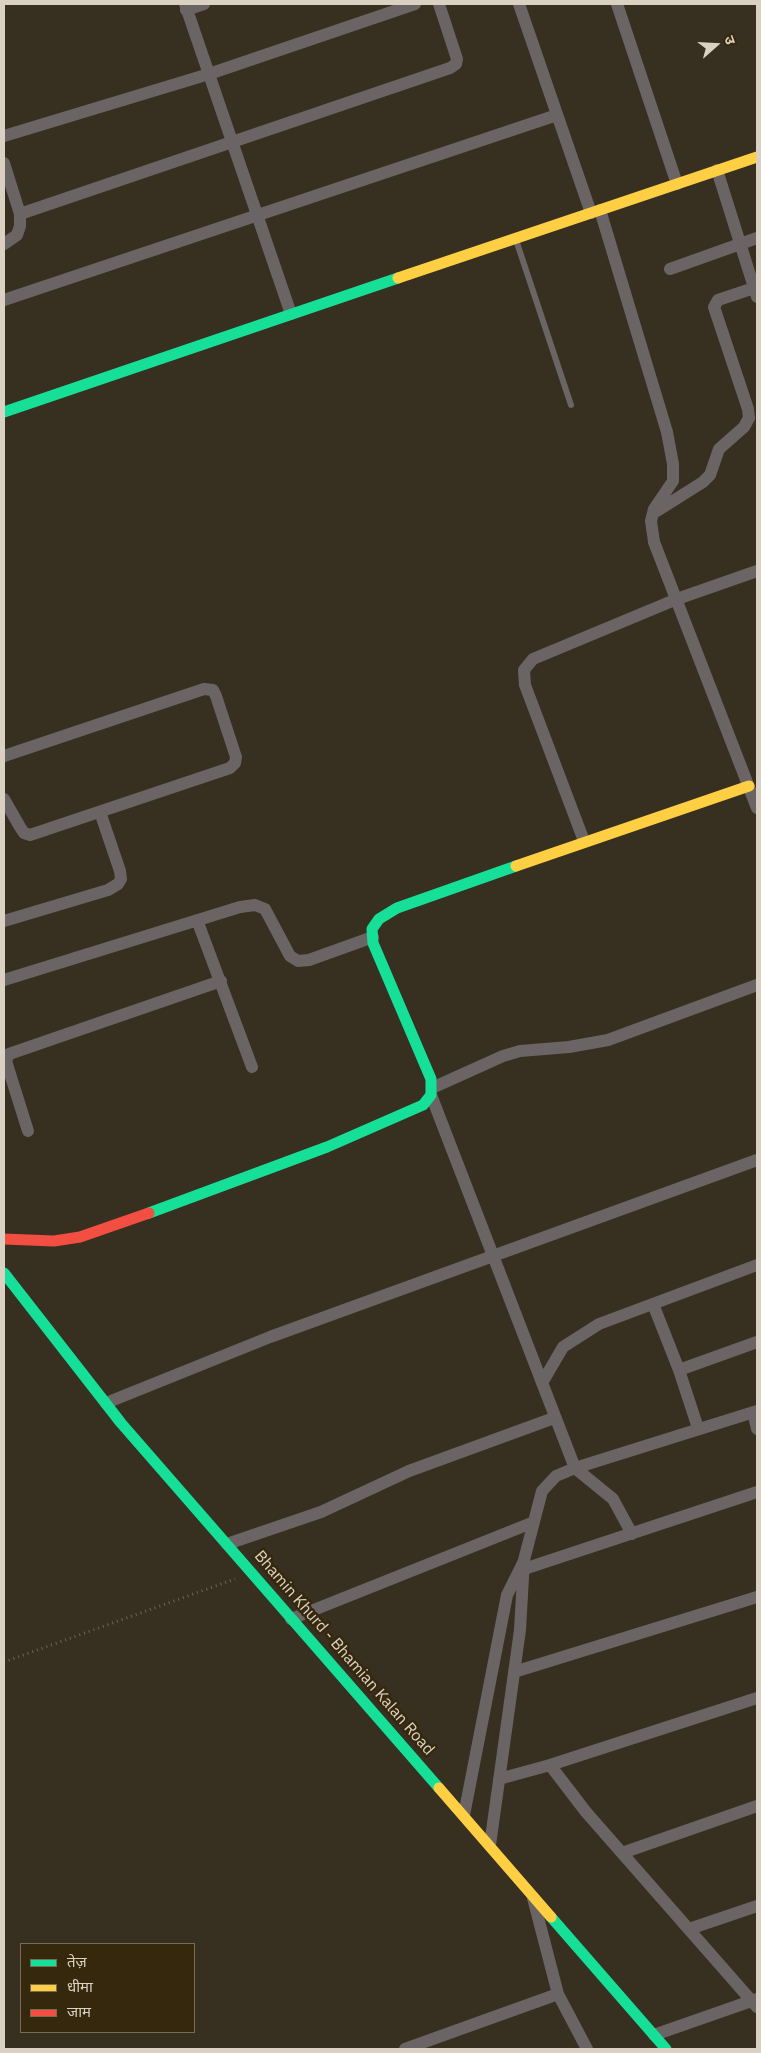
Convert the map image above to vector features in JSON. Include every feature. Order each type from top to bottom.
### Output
[{"type":"street","points":[[204,4],[185,7],[291,314]]},
{"type":"street","points":[[4,136],[209,74],[415,4]]},
{"type":"street","points":[[20,214],[450,68],[456,64],[457,59],[439,4]]},
{"type":"street","points":[[519,4],[557,115],[596,211],[667,432],[673,464],[673,481],[653,513],[651,521],[654,542],[757,808]]},
{"type":"street","points":[[617,4],[678,184]]},
{"type":"street","points":[[4,300],[557,115]]},
{"type":"street","points":[[4,412],[757,157]]},
{"type":"street","points":[[4,163],[20,214],[18,235],[4,244]]},
{"type":"street","points":[[653,513],[703,482],[710,475],[719,448],[744,428],[752,404],[714,307],[718,300],[756,292],[717,170]]},
{"type":"street","points":[[670,269],[757,238]]},
{"type":"street","points":[[584,841],[524,685],[524,670],[533,659],[677,599],[757,571]]},
{"type":"street","points":[[4,756],[204,688],[213,690],[236,757],[235,763],[230,768],[30,835],[24,833],[4,798]]},
{"type":"street","points":[[632,1534],[613,1499],[575,1468],[492,1256],[396,993],[373,943],[372,929],[379,919],[397,908],[584,841],[749,786]]},
{"type":"street","points":[[4,920],[108,890],[118,884],[121,879],[120,871],[100,812]]},
{"type":"street","points":[[4,980],[240,907],[255,905],[265,909],[290,956],[298,961],[309,960],[373,937]]},
{"type":"street","points":[[197,920],[252,1067]]},
{"type":"street","points":[[28,1131],[9,1089],[6,1061],[9,1054],[221,981]]},
{"type":"street","points":[[4,1238],[54,1241],[80,1237],[104,1229],[327,1147],[423,1104],[432,1092],[503,1056],[520,1051],[569,1047],[608,1040],[757,985]]},
{"type":"street","points":[[106,1403],[270,1337],[757,1160]]},
{"type":"street","points":[[542,1383],[563,1347],[599,1324],[757,1265]]},
{"type":"street","name":"Bhamin Khurd - Bhamian Kalan Road","points":[[4,1273],[106,1403],[666,2049]]},
{"type":"street","points":[[653,1304],[679,1370],[698,1428]]},
{"type":"street","points":[[679,1370],[757,1342]]},
{"type":"street","points":[[490,1845],[520,1630],[524,1564],[542,1490],[556,1476],[575,1468],[698,1428],[755,1412],[757,1429]]},
{"type":"street","points":[[227,1544],[321,1512],[409,1471],[554,1418]]},
{"type":"street","points":[[464,1815],[507,1595],[524,1564],[632,1534],[757,1492]]},
{"type":"street","points":[[292,1619],[534,1522]]},
{"type":"street","points":[[514,1672],[757,1598]]},
{"type":"street","points":[[499,1779],[550,1766],[757,1698]]},
{"type":"street","points":[[550,1766],[622,1853],[755,2002],[654,2035]]},
{"type":"street","points":[[622,1853],[757,1806]]},
{"type":"street","points":[[532,1893],[558,1994],[587,2049]]},
{"type":"street","points":[[689,1929],[757,1906]]},
{"type":"street","points":[[405,2049],[558,1994]]},
{"type":"lane","points":[[515,238],[571,405]]},
{"type":"path","points":[[4,1662],[252,1573]]},
{"type":"traffic: fast","points":[[4,412],[398,278]]},
{"type":"traffic: fast","points":[[149,1213],[327,1147],[423,1105],[431,1095],[431,1079],[373,943],[372,929],[379,919],[397,908],[516,866]]},
{"type":"traffic: fast","points":[[4,1273],[121,1423],[439,1788]]},
{"type":"traffic: fast","points":[[551,1917],[666,2049]]},
{"type":"traffic: slow","points":[[398,278],[757,157]]},
{"type":"traffic: slow","points":[[516,866],[749,786]]},
{"type":"traffic: slow","points":[[439,1788],[551,1917]]},
{"type":"traffic: jam","points":[[4,1239],[54,1241],[80,1237],[149,1213]]}]
